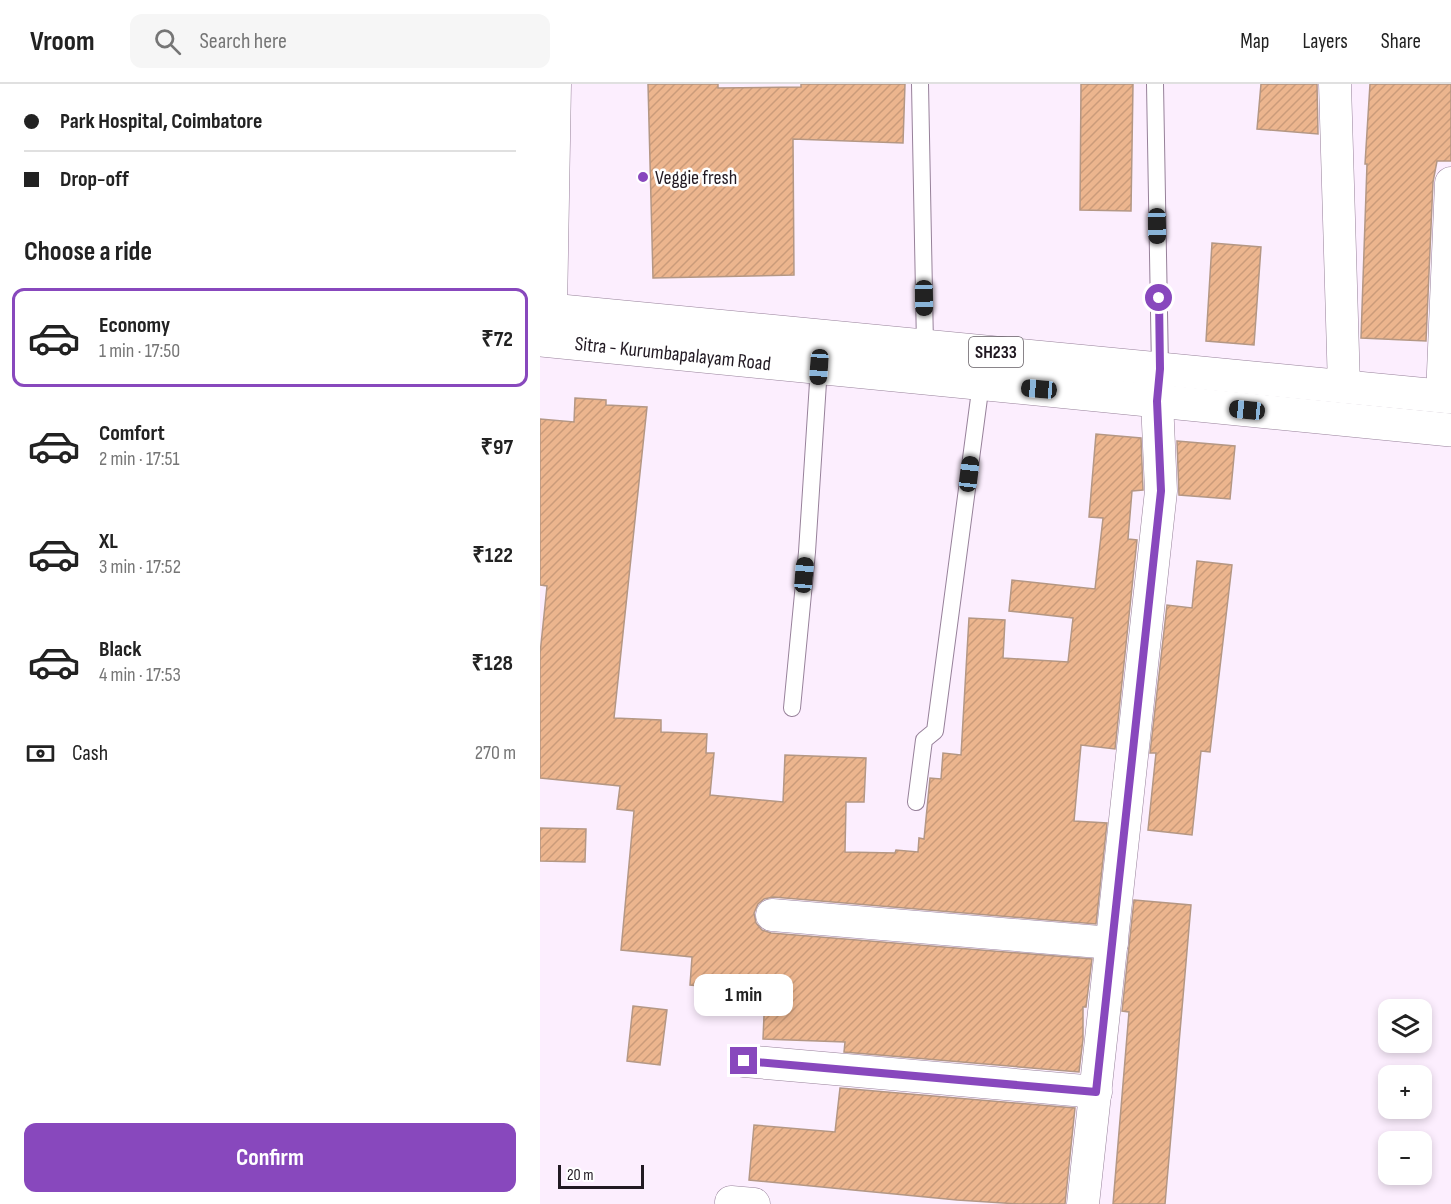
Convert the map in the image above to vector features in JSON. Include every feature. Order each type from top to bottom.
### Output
[{"type":"main road","name":"Sitra - Kurumbapalayam Road","points":[[546,309],[1446,396]]},
{"type":"main road","name":"Sitra - Kurumbapalayam Road","points":[[540,340],[1451,430]]},
{"type":"street","points":[[546,309],[555,84]]},
{"type":"street","points":[[1335,84],[1344,387]]},
{"type":"street","points":[[1446,396],[1451,183]]},
{"type":"street","points":[[1083,1204],[1161,491],[1157,401],[1160,369]]},
{"type":"street","points":[[772,915],[1112,943]]},
{"type":"street","points":[[744,1061],[1096,1092]]},
{"type":"lane","points":[[920,84],[925,345]]},
{"type":"lane","points":[[1155,84],[1160,369]]},
{"type":"lane","points":[[792,708],[807,552],[819,367]]},
{"type":"lane","points":[[916,802],[924,740],[935,731],[981,383]]},
{"type":"building","points":[[648,84],[718,84],[718,88],[801,87],[801,84],[905,84],[903,143],[793,139],[794,275],[653,278]]},
{"type":"building","points":[[1081,84],[1133,84],[1131,211],[1080,210]]},
{"type":"building","points":[[1261,84],[1317,84],[1318,134],[1257,129]]},
{"type":"building","points":[[1370,84],[1451,84],[1451,161],[1437,161],[1433,182],[1426,341],[1361,338],[1367,164],[1365,164]]},
{"type":"building","points":[[1212,243],[1261,247],[1254,345],[1206,341]]},
{"type":"building","points":[[575,398],[606,400],[606,405],[647,407],[614,718],[661,720],[661,732],[707,734],[706,753],[714,753],[710,795],[783,802],[785,755],[866,758],[864,802],[846,802],[845,852],[895,853],[896,850],[918,852],[919,838],[924,839],[930,778],[941,779],[943,753],[961,755],[969,618],[1005,620],[1003,658],[1068,662],[1073,618],[1009,611],[1012,580],[1095,589],[1103,518],[1089,517],[1096,434],[1141,438],[1143,490],[1132,491],[1128,539],[1137,540],[1115,749],[1081,745],[1074,821],[1107,823],[1096,924],[773,897],[764,899],[758,904],[754,913],[756,923],[762,930],[771,933],[1092,959],[1086,1007],[1083,1007],[1083,1039],[1079,1072],[844,1052],[845,1042],[763,1039],[765,992],[690,985],[692,957],[621,950],[634,811],[617,809],[620,786],[540,778],[540,654],[547,586],[540,585],[540,419],[574,422]]},
{"type":"building","points":[[1177,441],[1235,446],[1230,499],[1179,495]]},
{"type":"building","points":[[1197,561],[1232,565],[1210,752],[1201,751],[1192,835],[1148,830],[1156,753],[1150,753],[1167,605],[1192,608]]},
{"type":"building","points":[[540,828],[586,829],[585,862],[540,861]]},
{"type":"building","points":[[1134,900],[1191,905],[1165,1204],[1113,1204],[1129,1012],[1122,1011]]},
{"type":"building","points":[[633,1006],[667,1010],[660,1065],[627,1061]]},
{"type":"building","points":[[840,1088],[1075,1108],[1065,1204],[957,1200],[749,1180],[754,1125],[835,1132]]},
{"type":"place","name":"Veggie fresh","points":[[643,177]]},
{"type":"route","points":[[744,1061],[1096,1092],[1161,491],[1157,401],[1160,369],[1159,298]]}]
